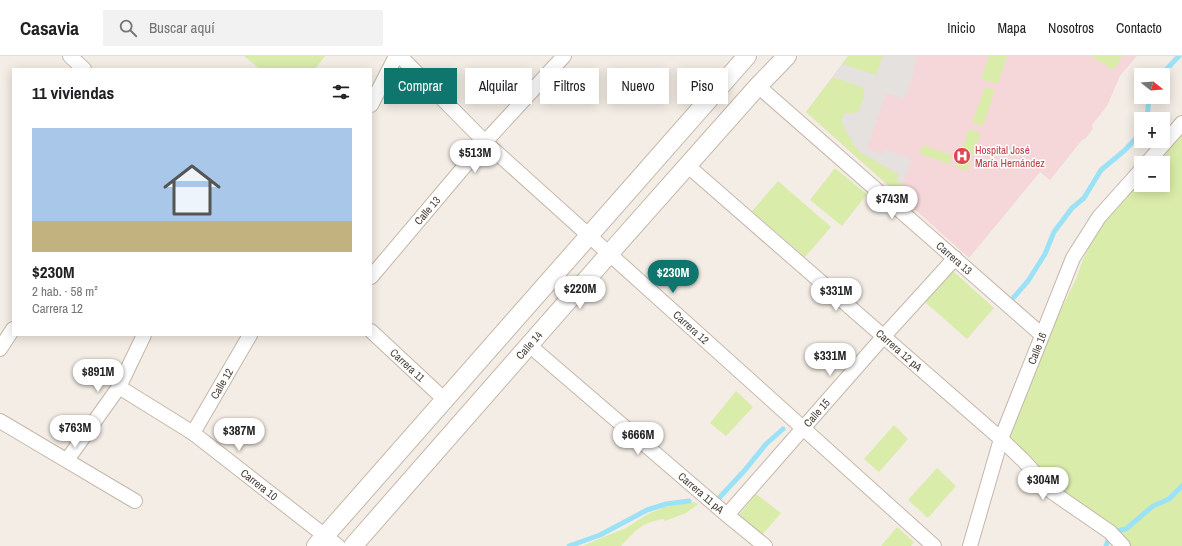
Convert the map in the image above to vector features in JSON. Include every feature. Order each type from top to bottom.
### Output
[{"type":"street","points":[[70,56],[83,68]]},
{"type":"street","points":[[372,103],[396,56]]},
{"type":"street","name":"Carrera 12","points":[[400,56],[485,142],[934,546]]},
{"type":"street","name":"Calle 13","points":[[372,276],[485,142],[564,56]]},
{"type":"street","points":[[326,543],[445,400],[588,235],[747,56]]},
{"type":"street","name":"Calle 14","points":[[353,546],[609,254],[758,86],[787,56]]},
{"type":"street","name":"Carrera 13","points":[[758,86],[1042,335]]},
{"type":"street","points":[[1153,156],[1182,123]]},
{"type":"street","name":"Carrera 12 pA","points":[[688,166],[1001,439],[1052,492],[1117,539]]},
{"type":"street","name":"Calle 16","points":[[970,546],[1001,439],[1073,258],[1099,217],[1134,178]]},
{"type":"street","name":"Calle 15","points":[[727,515],[884,336],[955,258]]},
{"type":"street","points":[[0,349],[12,331]]},
{"type":"street","name":"Carrera 11","points":[[372,331],[445,400]]},
{"type":"street","points":[[67,460],[119,387],[144,336]]},
{"type":"street","name":"Calle 12","points":[[193,433],[249,336]]},
{"type":"street","name":"Carrera 11 pA","points":[[529,345],[765,546]]},
{"type":"street","name":"Carrera 10","points":[[119,387],[193,433],[326,543]]},
{"type":"street","points":[[0,421],[135,502]]},
{"type":"shaded area","name":"Hospital José María Hernández","points":[[848,56],[1137,56],[1120,76],[1107,106],[1092,125],[1093,129],[1085,139],[1082,140],[1050,180],[1040,172],[969,258],[806,112]]},
{"type":"shaded area","points":[[883,56],[917,56],[913,69],[915,70],[904,99],[886,93],[867,149],[883,154],[884,149],[911,159],[903,183],[897,181],[899,174],[858,151],[844,127],[842,120],[845,113],[855,113],[859,110],[865,95],[864,90],[862,87],[833,77],[842,64],[876,75]]},
{"type":"green space","points":[[244,56],[325,56],[316,68],[259,68]]},
{"type":"green space","points":[[848,56],[883,56],[876,75],[842,64]]},
{"type":"green space","points":[[989,56],[1007,56],[998,84],[981,79]]},
{"type":"green space","points":[[1091,56],[1122,56],[1114,70]]},
{"type":"green space","points":[[833,77],[862,87],[864,97],[862,105],[855,113],[843,115],[842,120],[844,127],[858,151],[899,175],[897,181],[903,183],[897,193],[806,112]]},
{"type":"green space","points":[[985,87],[995,90],[983,126],[972,123]]},
{"type":"green space","points":[[969,129],[981,133],[967,171],[955,167]]},
{"type":"green space","points":[[1182,129],[1182,546],[1128,546],[1076,504],[1008,443],[1014,423],[1054,324],[1100,226],[1134,185],[1134,192],[1170,192],[1170,156],[1159,156],[1166,148],[1170,148],[1170,143]]},
{"type":"green space","points":[[923,145],[952,155],[949,164],[920,154]]},
{"type":"green space","points":[[835,168],[867,194],[842,226],[810,200]]},
{"type":"green space","points":[[778,181],[831,227],[805,257],[752,211]]},
{"type":"green space","points":[[953,271],[994,308],[967,339],[925,302]]},
{"type":"green space","points":[[736,391],[753,407],[726,436],[710,423]]},
{"type":"green space","points":[[894,425],[908,439],[879,472],[864,459]]},
{"type":"green space","points":[[937,468],[956,486],[928,518],[908,500]]},
{"type":"green space","points":[[756,494],[781,513],[762,535],[739,515]]},
{"type":"green space","points":[[694,502],[698,504],[686,513],[665,521],[663,519],[655,521],[639,528],[621,546],[582,546],[626,528],[648,514],[665,507]]},
{"type":"green space","points":[[897,527],[914,542],[911,546],[881,546]]},
{"type":"waterway","points":[[1168,68],[1179,56]]},
{"type":"waterway","points":[[1148,104],[1148,112]]},
{"type":"waterway","points":[[1014,297],[1028,281],[1045,254],[1054,232],[1072,208],[1084,198],[1101,170],[1124,151],[1134,140]]},
{"type":"waterway","points":[[719,498],[745,470],[766,444],[783,429]]},
{"type":"waterway","points":[[1106,546],[1108,540],[1117,531],[1126,529],[1153,506],[1169,499],[1182,486]]},
{"type":"waterway","points":[[569,546],[600,535],[647,510],[666,504],[689,501]]},
{"type":"place","name":"Hospital José María Hernández","points":[[962,156]]}]
